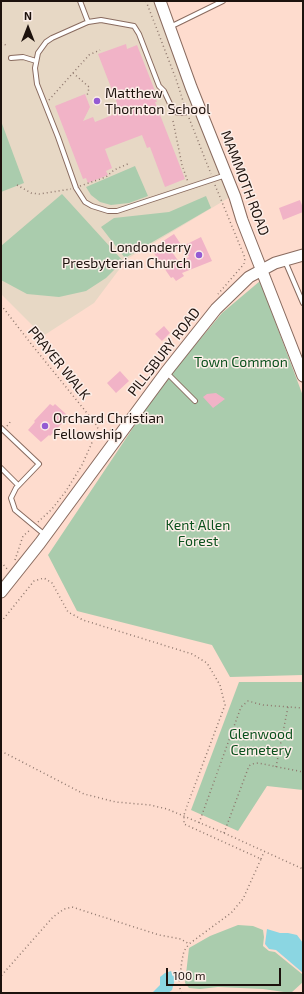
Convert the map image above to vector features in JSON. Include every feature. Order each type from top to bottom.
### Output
[{"type":"street","name":"MAMMOTH ROAD","points":[[160,1],[242,220],[303,375]]},
{"type":"street","name":"PILLSBURY ROAD","points":[[1,592],[46,535],[166,372],[212,314],[230,294],[249,277],[262,269],[303,255]]},
{"type":"lane","points":[[80,1],[88,22]]},
{"type":"lane","points":[[170,27],[223,1]]},
{"type":"lane","points":[[200,109],[182,113],[175,112],[164,91],[159,86],[139,34],[134,26],[101,20],[88,22],[46,42],[41,47],[36,61],[36,76],[45,104],[76,188],[85,202],[99,210],[108,211],[126,209],[226,175]]},
{"type":"lane","points":[[11,58],[23,57],[36,61]]},
{"type":"lane","points":[[285,260],[303,303]]},
{"type":"lane","points":[[166,372],[195,401]]},
{"type":"lane","points":[[3,427],[39,464],[18,485],[11,498],[15,510],[46,535]]},
{"type":"lane","points":[[1,468],[18,485]]},
{"type":"path","points":[[146,1],[184,104]]},
{"type":"path","points":[[1,43],[6,45]]},
{"type":"path","points":[[45,104],[89,55],[100,50]]},
{"type":"path","points":[[73,72],[89,87],[86,97]]},
{"type":"path","points":[[189,118],[245,258],[244,264],[214,298]]},
{"type":"path","points":[[173,121],[182,165],[191,187]]},
{"type":"path","points":[[17,186],[31,193],[39,194],[59,192],[76,188],[106,177],[114,170],[130,163]]},
{"type":"path","name":"PRAYER WALK","points":[[1,304],[32,345],[95,422],[101,434]]},
{"type":"path","points":[[3,427],[11,421]]},
{"type":"path","points":[[14,564],[22,536],[52,509],[61,497],[82,465],[94,438],[115,428]]},
{"type":"path","points":[[5,575],[11,567]]},
{"type":"path","points":[[1,622],[34,581],[44,578],[52,583],[68,612],[83,620],[192,654],[207,663],[220,685],[225,705],[184,816],[184,824],[261,859]]},
{"type":"path","points":[[199,823],[241,707],[248,701],[263,705],[303,708]]},
{"type":"path","points":[[276,767],[288,707]]},
{"type":"path","points":[[1,751],[84,794],[116,802],[150,805],[167,809],[303,869]]},
{"type":"path","points":[[224,833],[249,766],[258,763],[303,772]]},
{"type":"path","points":[[181,993],[179,984],[184,951],[189,944],[231,913],[243,899],[264,851]]},
{"type":"path","points":[[1,976],[53,917],[64,909],[72,908],[159,935],[181,939],[189,944]]},
{"type":"shaded area","name":"Matthew Thornton School","points":[[1,1],[155,1],[230,197],[127,259],[94,303],[43,336],[1,294]]},
{"type":"green space","points":[[1,121],[24,183],[1,192]]},
{"type":"green space","points":[[135,166],[148,196],[129,203],[111,205],[100,202],[91,195],[86,187]]},
{"type":"green space","points":[[62,194],[123,261],[106,278],[86,291],[59,297],[27,294],[1,280],[1,246]]},
{"type":"green space","points":[[206,196],[211,208],[125,258],[101,227],[114,218],[169,212]]},
{"type":"green space","name":"Kent Allen Forest","points":[[260,281],[303,396],[303,675],[230,677],[212,645],[77,611],[48,555],[161,386],[222,313]]},
{"type":"green space","name":"Glenwood Cemetery","points":[[239,682],[303,682],[303,790],[267,786],[238,831],[191,810]]},
{"type":"green space","points":[[238,925],[253,926],[263,930],[263,946],[269,951],[275,952],[302,974],[303,982],[291,993],[263,989],[218,987],[200,989],[189,988],[185,983],[189,948],[210,936]]},
{"type":"water","points":[[267,929],[280,933],[297,935],[303,943],[303,973],[276,950],[269,949],[265,944]]},
{"type":"water","points":[[171,971],[175,979],[172,990],[168,993],[152,993],[160,985],[160,977]]},
{"type":"building","points":[[126,44],[127,49],[137,45],[155,91],[153,91],[157,102],[155,102],[185,179],[165,187],[150,147],[147,148],[142,135],[105,149],[112,168],[106,171],[108,175],[88,183],[86,178],[83,179],[55,106],[85,94],[90,107],[83,121],[93,117],[95,122],[115,114],[112,105],[117,103],[98,54]]},
{"type":"building","points":[[300,200],[303,212],[283,220],[279,208]]},
{"type":"building","name":"Londonderry Presbyterian Church","points":[[174,234],[182,246],[172,252],[179,262],[189,257],[183,246],[201,237],[212,261],[182,273],[184,276],[176,281],[173,277],[171,278],[151,249]]},
{"type":"building","points":[[164,326],[170,333],[162,341],[155,334]]},
{"type":"building","points":[[120,371],[129,381],[116,393],[107,383]]},
{"type":"building","points":[[216,393],[225,399],[213,408],[203,397],[207,394]]},
{"type":"building","name":"Orchard Christian Fellowship","points":[[50,404],[53,406],[55,404],[66,414],[64,416],[66,419],[50,436],[49,435],[41,442],[28,430],[35,422],[34,421]]},
{"type":"place","name":"Matthew Thornton School","points":[[97,101]]},
{"type":"place","name":"Londonderry Presbyterian Church","points":[[199,255]]},
{"type":"place","name":"Orchard Christian Fellowship","points":[[45,426]]},
{"type":"park label","name":"Town Common","points":[[241,362]]}]
